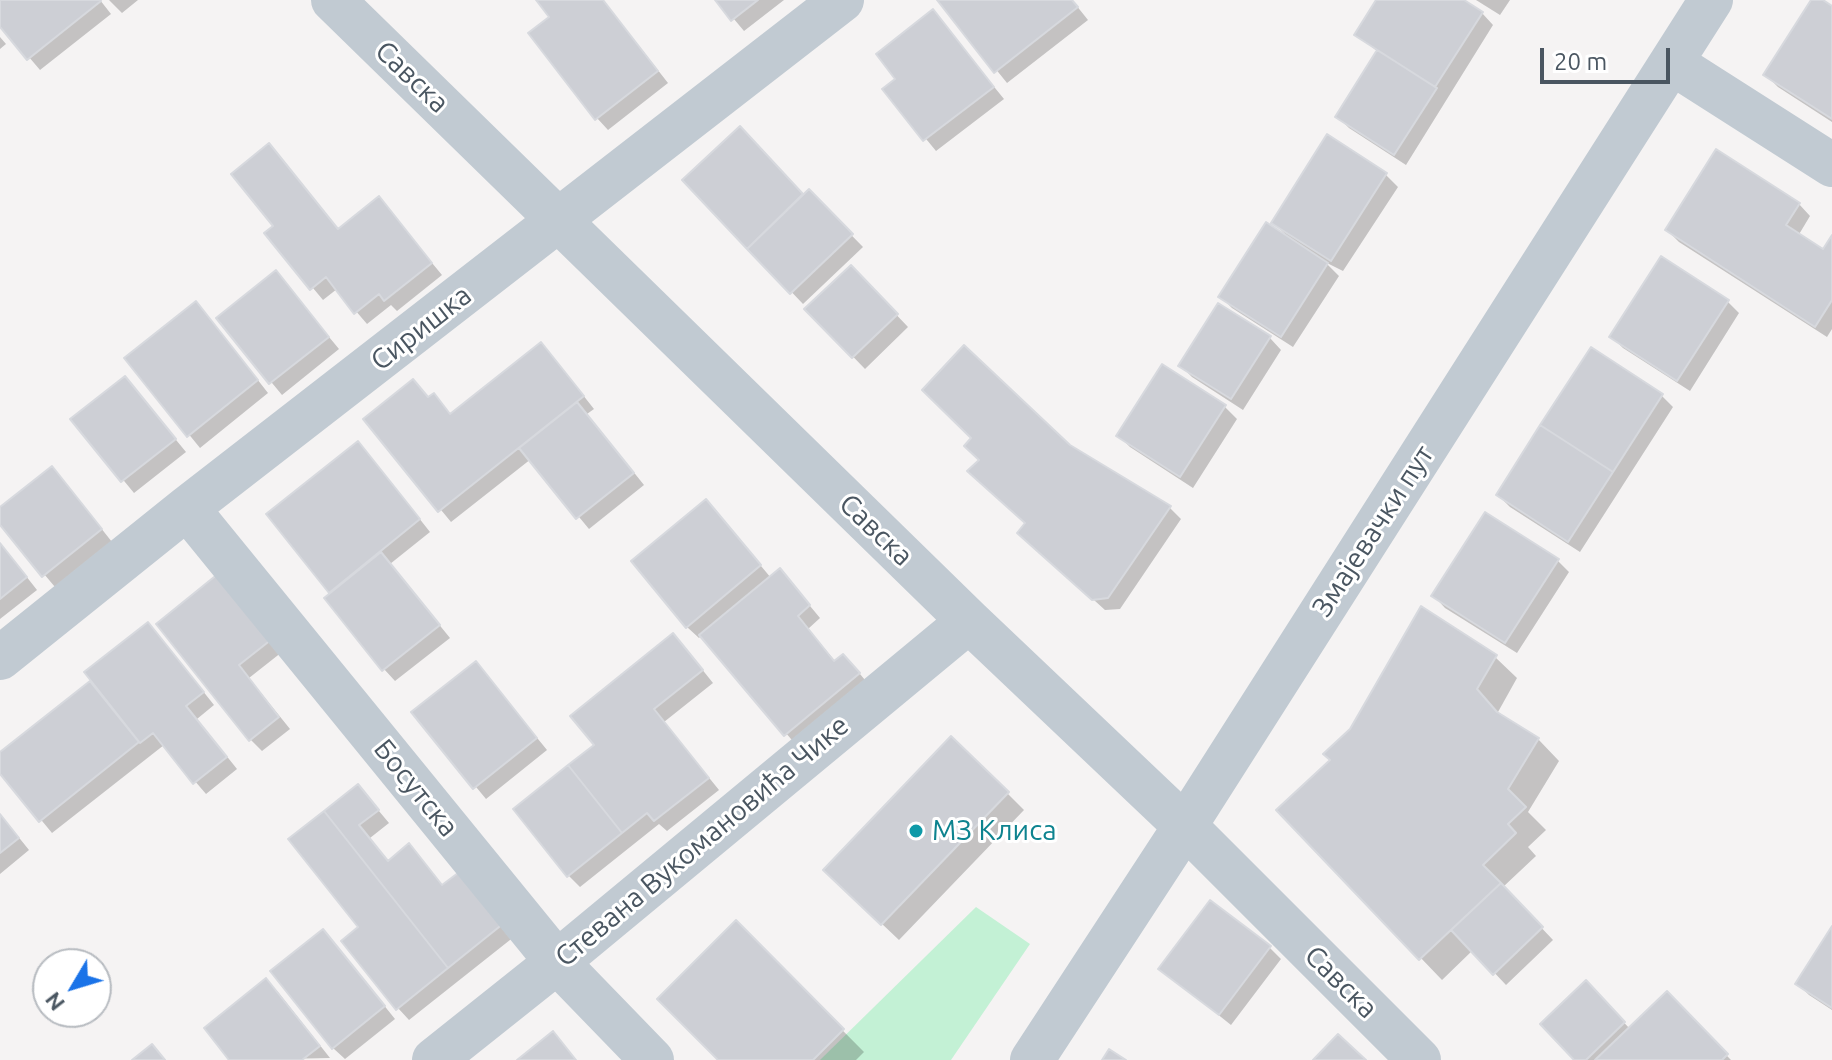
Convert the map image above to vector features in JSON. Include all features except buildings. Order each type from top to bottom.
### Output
[{"type":"street","name":"Савска","points":[[333,0],[969,621],[1185,826],[1419,1060]]},
{"type":"street","name":"Сиришка","points":[[0,658],[187,508],[561,221],[842,0]]},
{"type":"street","name":"Змајевачки пут","points":[[1032,1060],[1185,826],[1711,0]]},
{"type":"street","points":[[1672,63],[1832,165]]},
{"type":"street","name":"Босутска","points":[[187,508],[557,962],[652,1060]]},
{"type":"street","name":"Стевана Вукомановића Чике","points":[[434,1060],[969,621]]},
{"type":"green space","points":[[976,907],[1030,944],[951,1060],[820,1060]]},
{"type":"place","name":"МЗ Клиса","points":[[916,831]]}]
